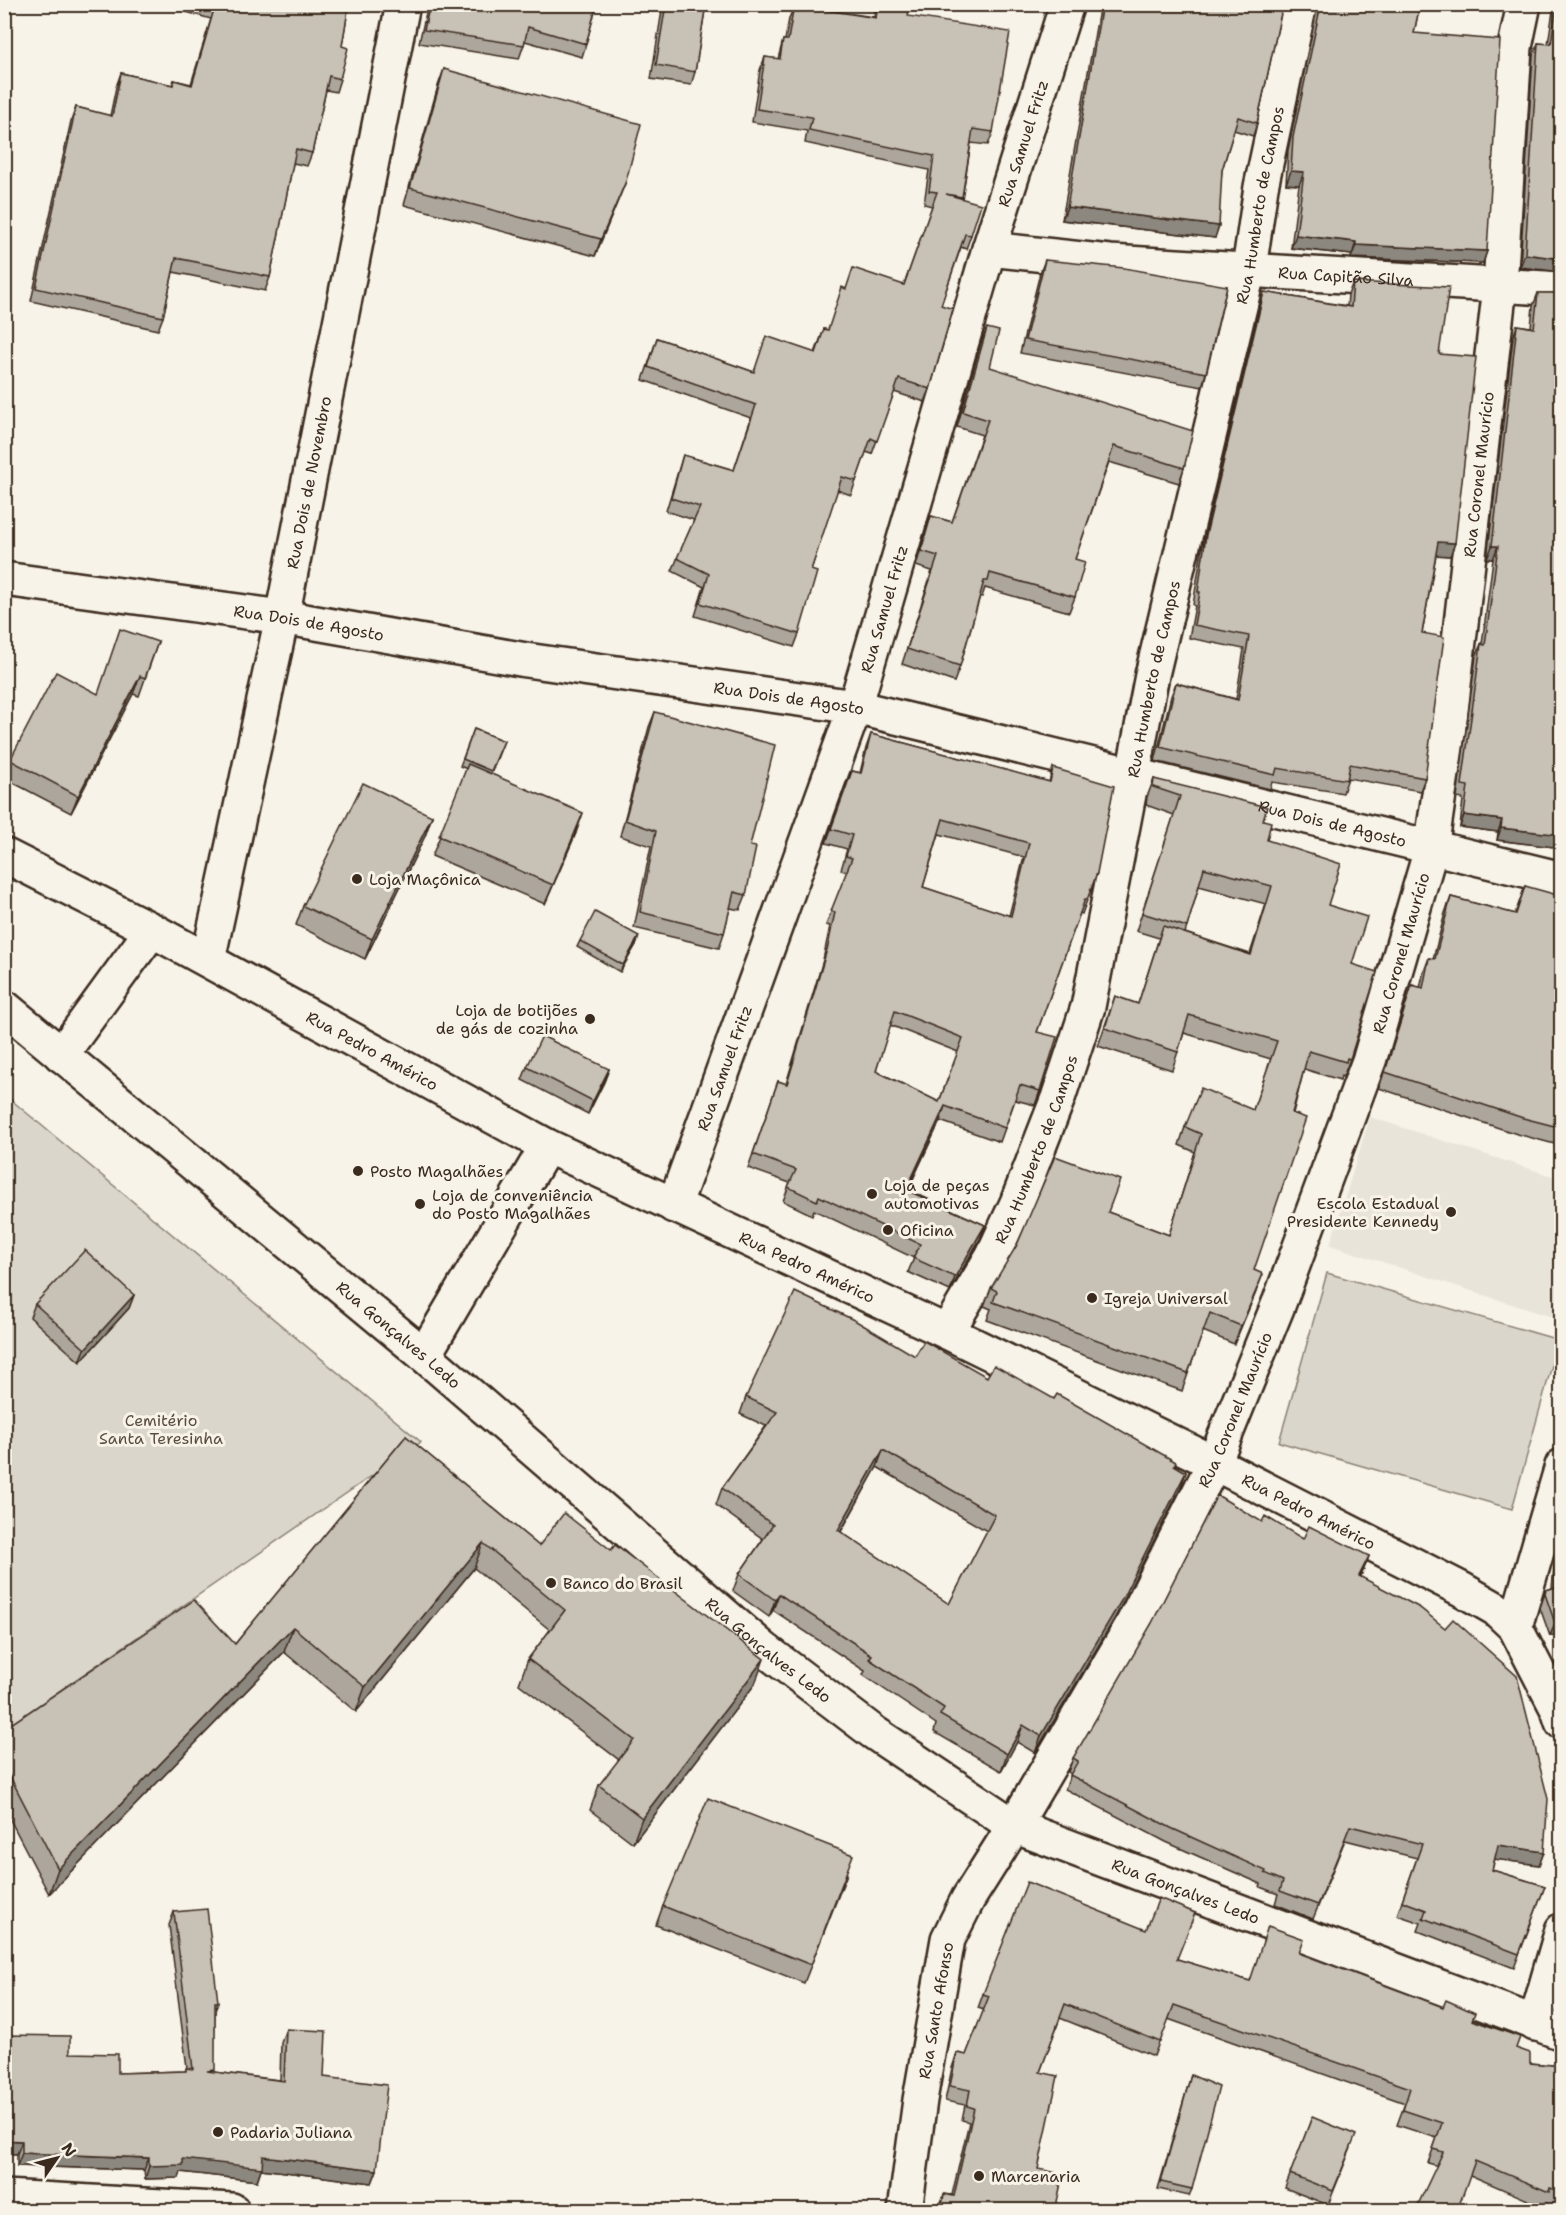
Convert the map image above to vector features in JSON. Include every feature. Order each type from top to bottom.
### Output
[{"type":"street","name":"Rua Dois de Novembro","points":[[208,960],[282,617],[404,4]]},
{"type":"street","name":"Rua Samuel Fritz","points":[[674,1206],[855,706],[989,249],[1067,4]]},
{"type":"street","name":"Rua Humberto de Campos","points":[[947,1332],[993,1255],[1017,1203],[1058,1098],[1088,1006],[1131,774],[1152,675],[1249,269],[1262,187],[1300,4]]},
{"type":"street","name":"Rua Coronel Maurício","points":[[1014,1826],[1131,1627],[1214,1463],[1279,1303],[1370,1058],[1431,849],[1450,719],[1500,286],[1515,47],[1524,4]]},
{"type":"street","name":"Rua Capitão Silva","points":[[989,249],[1110,262],[1562,289]]},
{"type":"street","name":"Rua Dois de Agosto","points":[[4,579],[282,617],[526,660],[855,706],[1431,849],[1562,879]]},
{"type":"street","name":"Rua Pedro Américo","points":[[4,855],[208,960],[547,1146],[947,1332],[1214,1463],[1463,1590],[1496,1610],[1515,1627],[1562,1722]]},
{"type":"street","points":[[61,1055],[152,930]]},
{"type":"street","name":"Rua Gonçalves Ledo","points":[[4,1007],[424,1355],[764,1649],[873,1732],[1014,1826],[1548,2028]]},
{"type":"street","points":[[424,1355],[547,1146]]},
{"type":"street","points":[[1515,1627],[1562,1466]]},
{"type":"street","name":"Rua Santo Afonso","points":[[905,2211],[923,2078],[948,1939],[968,1899],[1014,1826]]},
{"type":"street","points":[[1548,2028],[1562,1930]]},
{"type":"street","points":[[4,2197],[232,2211]]},
{"type":"shaded area","name":"Escola Estadual Presidente Kennedy","points":[[1370,1117],[1561,1179],[1561,1320],[1330,1245]]},
{"type":"green space","name":"Cemitério Santa Teresinha","points":[[4,1094],[421,1442],[5,1728],[4,1728]]},
{"type":"green space","points":[[1327,1273],[1559,1340],[1512,1509],[1279,1442]]},
{"type":"building","points":[[210,4],[349,4],[342,46],[348,48],[340,79],[329,76],[312,153],[296,149],[270,277],[176,258],[163,317],[36,288],[76,107],[112,116],[121,73],[173,85],[174,80],[192,85],[215,6]]},
{"type":"building","points":[[430,4],[597,4],[586,44],[528,27],[524,45],[424,30]]},
{"type":"building","points":[[666,4],[706,4],[695,72],[656,65]]},
{"type":"building","points":[[878,4],[910,4],[908,16],[1010,32],[993,132],[973,129],[962,197],[946,194],[981,204],[971,235],[965,234],[941,305],[953,309],[930,389],[899,379],[877,441],[871,438],[856,481],[842,477],[811,570],[817,572],[799,634],[700,603],[709,574],[677,558],[700,507],[671,498],[683,455],[734,470],[756,405],[648,367],[657,338],[754,372],[766,336],[816,353],[824,329],[828,330],[842,287],[846,289],[853,268],[904,285],[937,192],[929,191],[934,156],[809,130],[812,117],[757,109],[765,57],[780,59],[783,40],[788,40],[794,5],[876,18]]},
{"type":"building","points":[[1102,4],[1283,4],[1257,123],[1238,117],[1222,170],[1219,226],[1067,207]]},
{"type":"building","points":[[1321,4],[1420,4],[1414,33],[1500,40],[1487,251],[1356,245],[1356,242],[1296,235],[1304,172],[1291,171],[1293,137]]},
{"type":"building","points":[[1557,4],[1562,4],[1562,259],[1525,254],[1538,43],[1551,44]]},
{"type":"building","points":[[444,69],[641,124],[626,181],[601,239],[410,188]]},
{"type":"building","points":[[1045,260],[1124,268],[1227,286],[1206,373],[1025,340]]},
{"type":"building","points":[[1353,282],[1449,287],[1439,354],[1476,357],[1455,543],[1438,542],[1422,633],[1444,637],[1425,778],[1350,764],[1347,780],[1277,768],[1275,775],[1160,747],[1176,683],[1238,700],[1249,636],[1194,625],[1206,535],[1264,292],[1351,307]]},
{"type":"building","points":[[1538,293],[1562,293],[1562,835],[1501,828],[1502,820],[1464,815],[1468,786],[1462,785],[1481,644],[1485,645],[1498,546],[1492,546],[1517,325],[1534,328]]},
{"type":"building","points":[[987,328],[999,331],[990,367],[1193,431],[1184,468],[1114,446],[1075,559],[1085,562],[1075,597],[990,573],[988,581],[984,581],[960,666],[907,649],[938,556],[921,551],[931,516],[952,522],[988,420],[963,412]]},
{"type":"building","points":[[120,629],[158,642],[145,678],[140,676],[78,796],[10,760],[56,672],[98,694]]},
{"type":"building","points":[[655,712],[775,745],[750,846],[756,847],[746,895],[734,892],[724,933],[640,912],[656,831],[625,820]]},
{"type":"building","points":[[474,729],[504,741],[491,771],[463,759]]},
{"type":"building","points":[[871,734],[1050,782],[1053,768],[1114,786],[1097,873],[1087,900],[1085,899],[1037,1032],[1057,1037],[1040,1091],[1020,1085],[1005,1128],[945,1106],[906,1190],[985,1225],[955,1277],[913,1258],[920,1244],[819,1196],[817,1201],[788,1187],[796,1170],[753,1154],[778,1081],[787,1084],[828,946],[835,912],[831,911],[852,858],[846,856],[852,835],[831,829],[852,771],[861,773]],"holes":[[[943,819],[1029,843],[1011,916],[923,887]],[[895,1011],[963,1038],[939,1102],[876,1071]]]},
{"type":"building","points":[[468,764],[583,813],[553,885],[439,836]]},
{"type":"building","points":[[1154,779],[1267,807],[1263,820],[1271,822],[1267,840],[1341,864],[1328,905],[1367,917],[1352,964],[1377,972],[1350,1059],[1347,1058],[1346,1062],[1309,1051],[1292,1113],[1306,1118],[1254,1270],[1263,1274],[1241,1326],[1210,1313],[1188,1373],[993,1302],[997,1291],[991,1288],[1017,1245],[1055,1156],[1120,1180],[1108,1212],[1169,1235],[1201,1134],[1185,1127],[1201,1088],[1253,1110],[1277,1041],[1189,1015],[1178,1052],[1105,1028],[1115,996],[1138,1004],[1163,926],[1251,955],[1272,886],[1204,868],[1187,927],[1142,913],[1180,796],[1153,787]]},
{"type":"building","points":[[363,783],[432,816],[372,939],[303,906]]},
{"type":"building","points":[[1525,886],[1561,896],[1559,904],[1562,905],[1562,1128],[1523,1118],[1385,1072],[1412,985],[1423,988],[1429,958],[1435,959],[1451,897],[1516,914]]},
{"type":"building","points":[[595,912],[639,936],[623,965],[580,941]]},
{"type":"building","points":[[542,1036],[609,1069],[593,1101],[527,1067]]},
{"type":"building","points":[[85,1250],[134,1295],[85,1349],[35,1304]]},
{"type":"building","points":[[795,1292],[856,1321],[915,1356],[924,1341],[987,1377],[994,1365],[1054,1399],[1057,1394],[1176,1462],[1174,1465],[1186,1472],[1121,1601],[1041,1736],[1023,1725],[1007,1754],[940,1715],[944,1708],[869,1659],[872,1655],[779,1594],[775,1600],[739,1574],[773,1525],[722,1488],[777,1412],[746,1397]],"holes":[[[883,1450],[995,1515],[949,1604],[838,1530]]]},
{"type":"building","points":[[406,1436],[539,1546],[564,1513],[611,1550],[615,1545],[764,1659],[642,1818],[599,1785],[634,1740],[528,1659],[565,1610],[483,1543],[365,1687],[293,1627],[58,1869],[4,1765],[4,1729],[194,1600],[235,1644]]},
{"type":"building","points":[[1217,1495],[1262,1522],[1265,1516],[1303,1539],[1309,1526],[1369,1556],[1359,1576],[1420,1608],[1445,1628],[1453,1619],[1517,1676],[1548,1799],[1544,1852],[1498,1845],[1492,1870],[1545,1886],[1519,1954],[1423,1918],[1426,1910],[1402,1901],[1422,1844],[1350,1826],[1318,1905],[1280,1891],[1283,1881],[1265,1873],[1266,1871],[1171,1828],[1070,1775],[1078,1761],[1073,1758],[1152,1623]]},
{"type":"building","points":[[1562,1538],[1562,1621],[1555,1623],[1545,1594],[1546,1590],[1557,1587]]},
{"type":"building","points":[[708,1798],[853,1855],[811,1965],[663,1906]]},
{"type":"building","points":[[1027,1882],[1146,1930],[1159,1898],[1195,1913],[1177,1959],[1250,1981],[1268,1926],[1304,1939],[1299,1953],[1443,2007],[1446,2000],[1475,2013],[1472,2020],[1520,2037],[1516,2048],[1530,2053],[1530,2063],[1562,2066],[1562,2192],[1550,2188],[1549,2192],[1475,2161],[1457,2211],[1415,2211],[1443,2152],[1433,2149],[1442,2123],[1403,2110],[1410,2088],[1174,2005],[1160,2042],[1065,2004],[1040,2072],[1058,2076],[1038,2169],[1063,2174],[1055,2211],[941,2211],[944,2194],[954,2196],[974,2108],[967,2106],[970,2090],[950,2086],[957,2053],[966,2055],[989,1996],[983,1994]]},
{"type":"building","points":[[207,1909],[218,2002],[215,2002],[215,2070],[207,2071],[284,2081],[286,2029],[326,2031],[324,2077],[387,2085],[377,2170],[263,2156],[262,2168],[183,2159],[183,2165],[149,2166],[149,2158],[22,2153],[22,2141],[4,2140],[4,2035],[70,2036],[70,2053],[118,2054],[118,2073],[193,2069],[174,1912]]},
{"type":"building","points":[[1191,2075],[1219,2087],[1192,2189],[1161,2182]]},
{"type":"building","points":[[1312,2117],[1356,2135],[1333,2191],[1290,2174]]},
{"type":"place","name":"Loja Maçônica","points":[[357,879]]},
{"type":"place","name":"Loja de botijões de gás de cozinha","points":[[590,1019]]},
{"type":"place","name":"Posto Magalhães","points":[[358,1171]]},
{"type":"place","name":"Loja de peças automotivas","points":[[872,1194]]},
{"type":"place","name":"Loja de conveniência do Posto Magalhães","points":[[420,1204]]},
{"type":"place","name":"Escola Estadual Presidente Kennedy","points":[[1451,1212]]},
{"type":"place","name":"Oficina","points":[[888,1230]]},
{"type":"place","name":"Igreja Universal","points":[[1092,1298]]},
{"type":"place","name":"Banco do Brasil","points":[[551,1583]]},
{"type":"place","name":"Padaria Juliana","points":[[218,2132]]},
{"type":"place","name":"Marcenaria","points":[[979,2176]]}]
